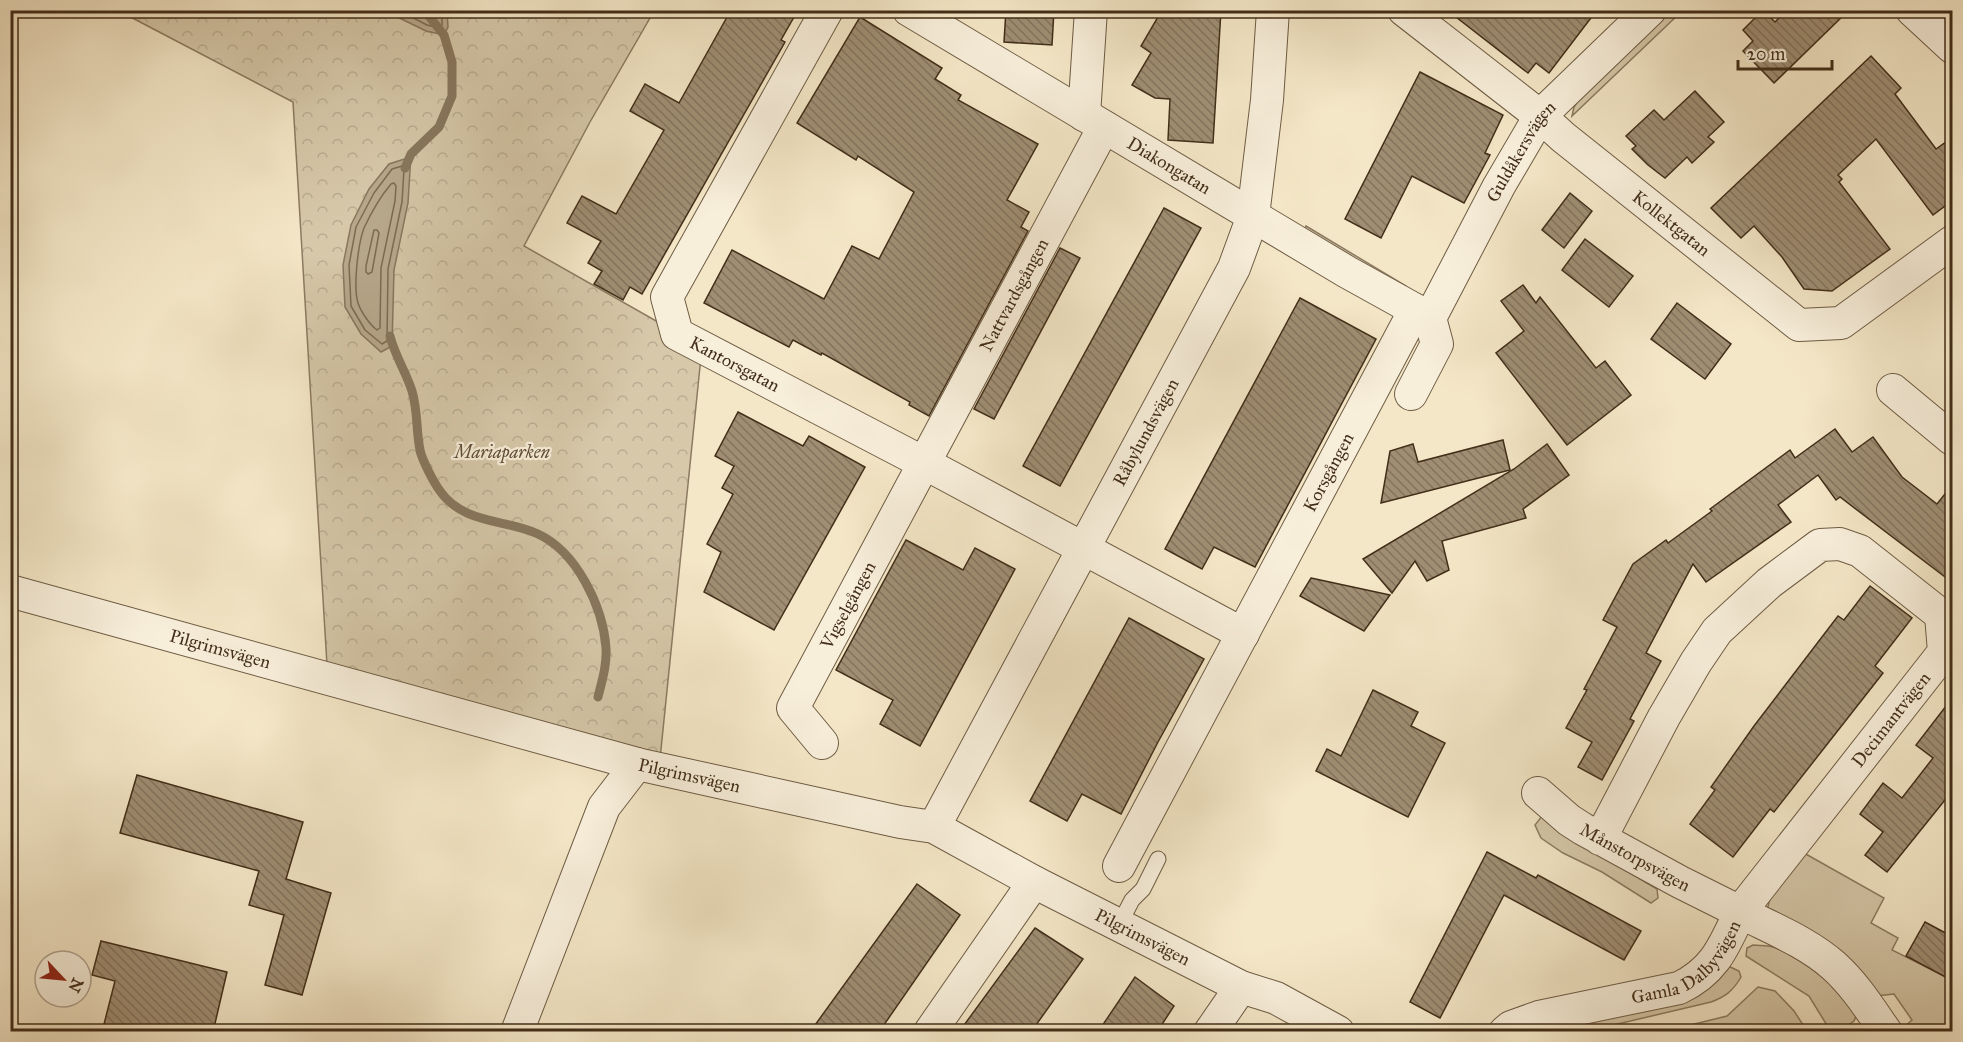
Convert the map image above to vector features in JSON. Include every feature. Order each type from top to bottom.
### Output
[{"type":"street","name":"Kantorsgatan","points":[[827,10],[667,297],[677,334],[1084,549]]},
{"type":"street","name":"Diakongatan","points":[[909,10],[1253,216],[1423,314]]},
{"type":"street","points":[[1091,10],[1094,121]]},
{"type":"street","name":"Råbylundsvägen","points":[[934,826],[1234,268],[1253,216],[1267,100],[1273,10]]},
{"type":"street","name":"Kollektgatan","points":[[1404,10],[1540,116],[1563,137],[1798,325],[1841,323],[1953,242]]},
{"type":"street","name":"Guldåkersvägen","points":[[1423,314],[1540,116],[1650,10]]},
{"type":"street","points":[[1912,10],[1953,47]]},
{"type":"street","name":"Nattvardsgången","points":[[924,463],[1094,121]]},
{"type":"street","points":[[1411,394],[1437,344],[1423,314]]},
{"type":"street","name":"Korsgången","points":[[1119,866],[1243,634],[1423,314]]},
{"type":"street","points":[[1911,398],[1953,439]]},
{"type":"street","name":"Vigselgången","points":[[822,743],[793,708],[924,463]]},
{"type":"street","name":"Decimantvägen","points":[[1600,839],[1664,717],[1706,645],[1725,622],[1769,583],[1820,545],[1840,544],[1860,550],[1941,615],[1944,652],[1740,912]]},
{"type":"street","points":[[1084,549],[1243,634]]},
{"type":"street","name":"Pilgrimsvägen","points":[[10,591],[637,764],[900,822],[934,826],[1034,882],[1241,987],[1276,998],[1338,1032]]},
{"type":"street","points":[[517,1032],[604,807],[637,764]]},
{"type":"street","name":"Månstorpsvägen","points":[[1538,793],[1569,820],[1600,839],[1740,912]]},
{"type":"street","points":[[930,1032],[1034,882]]},
{"type":"street","name":"Gamla Dalbyvägen","points":[[1505,1032],[1511,1027],[1539,1017],[1679,988],[1695,980],[1721,953],[1740,912],[1809,948],[1833,965],[1854,987],[1886,1032]]},
{"type":"street","points":[[1210,1032],[1241,987]]},
{"type":"lane","points":[[1119,925],[1132,900],[1143,889],[1158,859]]},
{"type":"green space","name":"Mariaparken","points":[[119,11],[654,11],[590,122],[524,246],[702,347],[659,769],[327,665],[293,102]]},
{"type":"green space","points":[[1670,11],[1682,11],[1572,116],[1574,107],[1580,98]]},
{"type":"green space","points":[[1306,226],[1406,286],[1403,292],[1305,229]]},
{"type":"green space","points":[[1542,816],[1559,831],[1657,889],[1658,898],[1651,903],[1541,838],[1535,825]]},
{"type":"green space","points":[[1804,853],[1884,898],[1871,923],[1898,938],[1892,950],[1946,977],[1952,966],[1952,1031],[1902,1031],[1912,1020],[1894,994],[1876,996],[1766,915],[1770,898]]},
{"type":"green space","points":[[1753,945],[1776,948],[1810,967],[1850,1004],[1857,1014],[1854,1021],[1842,1029],[1828,1027],[1809,996],[1746,956],[1747,948]]},
{"type":"green space","points":[[1728,966],[1739,971],[1741,977],[1728,993],[1711,1002],[1588,1031],[1540,1032]]},
{"type":"green space","points":[[1758,987],[1775,991],[1794,1011],[1807,1031],[1666,1031],[1727,1016]]},
{"type":"water","points":[[385,11],[447,11],[448,27],[444,35],[426,31]]},
{"type":"water","points":[[411,157],[408,203],[394,270],[392,346],[381,352],[361,334],[345,307],[343,265],[351,225],[369,189],[389,164]]},
{"type":"building","points":[[731,10],[798,10],[781,40],[785,42],[642,294],[630,287],[623,300],[594,284],[602,271],[588,263],[601,241],[567,223],[582,196],[616,214],[664,130],[630,111],[645,84],[679,103]]},
{"type":"building","points":[[1006,10],[1054,10],[1052,45],[1004,42]]},
{"type":"building","points":[[1162,10],[1221,10],[1213,143],[1168,140],[1170,99],[1155,98],[1132,85],[1151,53],[1141,46]]},
{"type":"building","points":[[1447,10],[1597,10],[1549,73],[1536,63],[1528,73]]},
{"type":"building","points":[[1763,10],[1775,22],[1787,10],[1849,10],[1774,83],[1743,51],[1753,41],[1743,30]]},
{"type":"building","points":[[860,17],[942,68],[935,79],[961,95],[958,100],[1038,144],[1007,200],[1029,212],[1021,227],[1028,231],[929,416],[909,405],[910,402],[822,353],[821,355],[793,340],[789,347],[704,303],[732,250],[824,299],[852,246],[879,259],[914,192],[858,156],[856,160],[797,123]]},
{"type":"building","points":[[1871,56],[1901,88],[1895,94],[1936,149],[1953,137],[1953,200],[1933,215],[1876,139],[1838,175],[1842,179],[1839,182],[1890,249],[1832,291],[1804,289],[1782,257],[1754,226],[1741,238],[1711,208]]},
{"type":"building","points":[[1420,72],[1503,115],[1485,153],[1490,155],[1464,203],[1412,176],[1381,238],[1345,219]]},
{"type":"building","points":[[1695,91],[1724,122],[1708,137],[1714,142],[1692,163],[1687,157],[1665,178],[1632,149],[1636,146],[1626,136],[1654,110],[1664,120]]},
{"type":"building","points":[[1570,193],[1592,211],[1564,248],[1542,230]]},
{"type":"building","points":[[1164,208],[1201,228],[1060,486],[1023,466]]},
{"type":"building","points":[[1585,239],[1633,276],[1609,307],[1562,270]]},
{"type":"building","points":[[1060,248],[1080,258],[994,419],[974,409]]},
{"type":"building","points":[[1523,285],[1536,303],[1540,297],[1596,368],[1605,361],[1631,395],[1567,445],[1496,353],[1524,331],[1501,301]]},
{"type":"building","points":[[1300,298],[1376,339],[1255,567],[1214,547],[1202,569],[1165,549]]},
{"type":"building","points":[[1677,303],[1731,344],[1705,379],[1651,339]]},
{"type":"building","points":[[738,412],[803,446],[809,436],[865,467],[774,630],[704,592],[721,552],[707,544],[733,494],[722,488],[734,466],[715,456]]},
{"type":"building","points":[[1835,429],[1852,452],[1873,437],[1902,477],[1937,504],[1953,484],[1953,583],[1840,497],[1836,500],[1818,475],[1778,505],[1791,522],[1706,582],[1693,564],[1646,653],[1661,661],[1630,719],[1634,721],[1602,780],[1578,767],[1592,742],[1566,728],[1617,627],[1603,620],[1633,564],[1666,540],[1668,543],[1790,450],[1795,458]]},
{"type":"building","points":[[1503,440],[1510,470],[1381,503],[1390,451],[1413,444],[1418,462]]},
{"type":"building","points":[[1547,444],[1569,475],[1523,509],[1526,518],[1442,541],[1449,570],[1427,581],[1415,561],[1392,593],[1363,559],[1514,469]]},
{"type":"building","points":[[906,540],[963,570],[975,548],[1015,569],[920,746],[880,724],[893,700],[836,670]]},
{"type":"building","points":[[1311,578],[1390,595],[1364,631],[1300,596]]},
{"type":"building","points":[[1870,586],[1912,618],[1875,666],[1883,673],[1774,812],[1770,809],[1733,857],[1690,824],[1715,790],[1711,787],[1754,726],[1838,616],[1844,620]]},
{"type":"building","points":[[1129,618],[1204,659],[1121,814],[1082,794],[1067,821],[1030,801]]},
{"type":"building","points":[[1373,690],[1418,712],[1411,726],[1445,743],[1408,817],[1316,771],[1327,749],[1341,756]]},
{"type":"building","points":[[1953,697],[1953,790],[1887,872],[1865,855],[1883,832],[1860,814],[1883,783],[1902,798],[1933,758],[1916,745]]},
{"type":"building","points":[[137,775],[303,822],[286,879],[331,893],[302,995],[265,985],[284,915],[249,905],[259,871],[120,833]]},
{"type":"building","points":[[1487,852],[1536,878],[1538,875],[1641,931],[1624,960],[1504,895],[1440,1018],[1410,1002]]},
{"type":"building","points":[[917,884],[960,915],[879,1032],[810,1032]]},
{"type":"building","points":[[1925,922],[1953,937],[1953,981],[1906,956]]},
{"type":"building","points":[[1035,928],[1083,959],[1031,1032],[959,1032]]},
{"type":"building","points":[[101,941],[227,972],[213,1032],[102,1032],[115,981],[93,975]]},
{"type":"building","points":[[1135,977],[1174,1006],[1157,1032],[1098,1032]]},
{"type":"waterway","points":[[405,168],[411,154],[439,127],[452,96],[452,62],[444,35],[424,10]]},
{"type":"waterway","points":[[390,336],[412,391],[421,454],[440,491],[460,510],[525,529],[552,542],[565,554],[586,582],[600,615],[606,648],[605,667],[598,697]]}]
